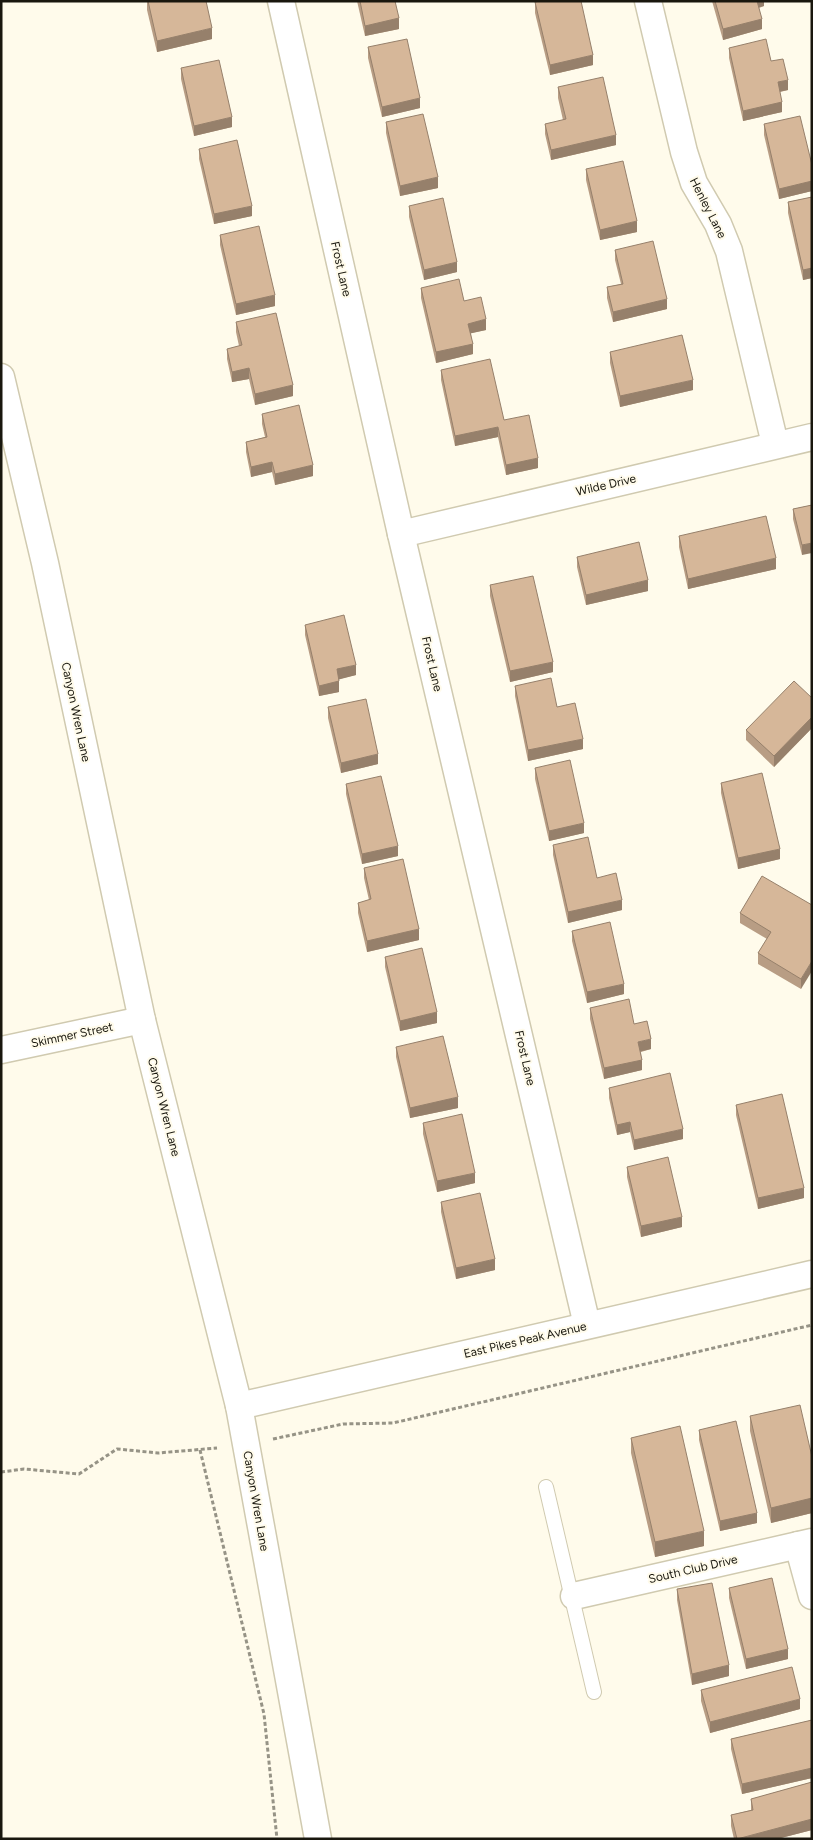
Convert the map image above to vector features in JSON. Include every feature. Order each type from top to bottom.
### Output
[{"type":"street","name":"Frost Lane","points":[[281,1],[401,534],[587,1325]]},
{"type":"street","name":"Henley Lane","points":[[648,1],[684,152],[694,183],[718,224],[729,252],[775,444]]},
{"type":"street","name":"Canyon Wren Lane","points":[[1,377],[45,563],[142,1020],[240,1406],[318,1839]]},
{"type":"street","name":"Wilde Drive","points":[[401,534],[775,444],[812,437]]},
{"type":"street","name":"Skimmer Street","points":[[1,1050],[142,1020]]},
{"type":"street","name":"East Pikes Peak Avenue","points":[[240,1406],[812,1274]]},
{"type":"street","name":"South Club Drive","points":[[574,1596],[805,1543]]},
{"type":"street","points":[[805,1543],[812,1596]]},
{"type":"lane","points":[[546,1488],[574,1596],[594,1692]]},
{"type":"path","points":[[1,1472],[24,1469],[79,1474],[117,1449],[158,1453],[200,1450],[246,1444],[343,1424],[393,1423],[812,1326]]},
{"type":"path","points":[[200,1450],[264,1714],[278,1839]]},
{"type":"building","points":[[148,1],[206,1],[212,28],[157,41]]},
{"type":"building","points":[[360,1],[395,1],[399,18],[365,26]]},
{"type":"building","points":[[581,1],[593,55],[550,65],[535,2]]},
{"type":"building","points":[[715,1],[757,1],[762,19],[723,29]]},
{"type":"building","points":[[407,39],[420,98],[382,107],[368,47]]},
{"type":"building","points":[[766,39],[771,61],[783,59],[788,80],[778,82],[782,102],[743,111],[729,48]]},
{"type":"building","points":[[219,60],[232,117],[194,126],[181,68]]},
{"type":"building","points":[[603,77],[616,135],[551,150],[545,124],[566,119],[558,87]]},
{"type":"building","points":[[423,114],[438,177],[400,186],[386,122]]},
{"type":"building","points":[[800,116],[812,165],[812,181],[779,189],[764,124]]},
{"type":"building","points":[[237,140],[252,206],[214,214],[199,149]]},
{"type":"building","points":[[623,161],[637,221],[600,230],[586,169]]},
{"type":"building","points":[[812,197],[812,268],[803,270],[788,202]]},
{"type":"building","points":[[443,198],[457,262],[424,270],[409,206]]},
{"type":"building","points":[[259,226],[275,295],[236,304],[220,235]]},
{"type":"building","points":[[653,241],[667,299],[613,312],[607,287],[623,284],[615,250]]},
{"type":"building","points":[[459,279],[464,301],[481,297],[486,319],[468,324],[473,344],[436,352],[421,288]]},
{"type":"building","points":[[276,313],[293,385],[255,394],[249,368],[232,372],[227,349],[242,345],[236,322]]},
{"type":"building","points":[[682,335],[693,380],[620,396],[610,352]]},
{"type":"building","points":[[490,359],[504,420],[529,415],[538,458],[506,465],[498,427],[455,436],[441,370]]},
{"type":"building","points":[[299,405],[313,465],[275,474],[272,462],[251,467],[246,442],[267,437],[262,414]]},
{"type":"building","points":[[812,505],[812,543],[802,545],[793,509]]},
{"type":"building","points":[[766,516],[776,558],[688,579],[679,536]]},
{"type":"building","points":[[639,542],[648,580],[586,595],[577,557]]},
{"type":"building","points":[[533,576],[553,662],[510,671],[490,585]]},
{"type":"building","points":[[344,615],[356,665],[337,669],[339,681],[319,686],[305,625]]},
{"type":"building","points":[[551,678],[557,707],[575,703],[583,739],[528,750],[515,686]]},
{"type":"building","points":[[794,681],[812,698],[812,717],[774,756],[746,730]]},
{"type":"building","points":[[366,699],[378,754],[341,763],[328,707]]},
{"type":"building","points":[[570,760],[584,823],[549,831],[535,768]]},
{"type":"building","points":[[762,773],[780,849],[738,858],[721,783]]},
{"type":"building","points":[[381,776],[398,846],[362,854],[346,784]]},
{"type":"building","points":[[588,837],[597,878],[616,873],[622,900],[568,912],[553,845]]},
{"type":"building","points":[[403,859],[419,929],[367,941],[358,903],[371,899],[364,868]]},
{"type":"building","points":[[762,876],[812,905],[812,961],[801,979],[758,953],[771,932],[740,913]]},
{"type":"building","points":[[610,922],[624,984],[587,992],[572,931]]},
{"type":"building","points":[[422,948],[437,1012],[400,1021],[385,957]]},
{"type":"building","points":[[629,999],[634,1024],[647,1021],[651,1039],[638,1042],[642,1060],[604,1068],[590,1008]]},
{"type":"building","points":[[443,1036],[458,1097],[410,1108],[396,1047]]},
{"type":"building","points":[[670,1073],[683,1129],[634,1140],[630,1122],[617,1125],[609,1088]]},
{"type":"building","points":[[782,1094],[804,1188],[758,1198],[736,1105]]},
{"type":"building","points":[[462,1114],[475,1173],[437,1181],[423,1123]]},
{"type":"building","points":[[668,1157],[682,1217],[641,1226],[627,1167]]},
{"type":"building","points":[[480,1193],[495,1259],[456,1268],[441,1202]]},
{"type":"building","points":[[800,1405],[812,1457],[812,1498],[771,1508],[750,1416]]},
{"type":"building","points":[[736,1421],[757,1513],[720,1521],[699,1430]]},
{"type":"building","points":[[680,1426],[704,1531],[655,1542],[631,1438]]},
{"type":"building","points":[[772,1578],[788,1649],[746,1659],[729,1588]]},
{"type":"building","points":[[712,1583],[729,1665],[692,1674],[677,1589]]},
{"type":"building","points":[[792,1667],[800,1699],[710,1722],[701,1690]]},
{"type":"building","points":[[812,1720],[812,1768],[742,1784],[731,1739]]},
{"type":"building","points":[[812,1782],[812,1819],[737,1839],[731,1815],[753,1810],[751,1799]]}]
